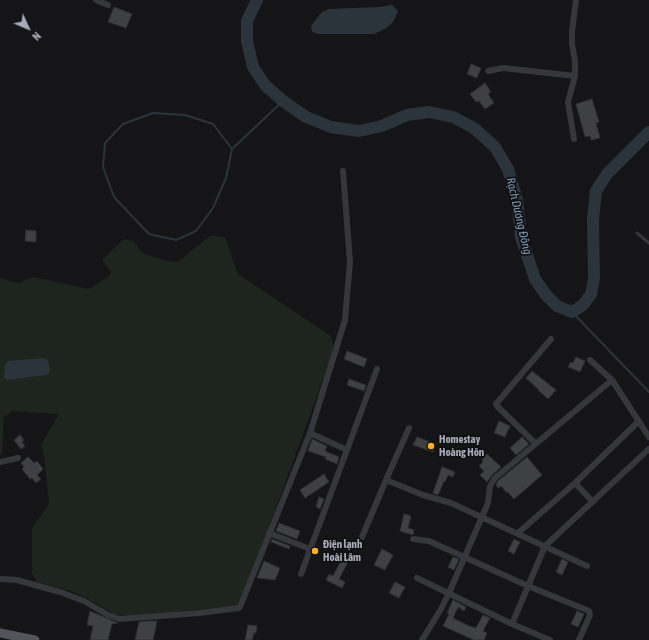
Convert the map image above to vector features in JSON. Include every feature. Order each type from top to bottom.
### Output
[{"type":"main road","points":[[0,632],[35,640]]},
{"type":"street","points":[[96,0],[108,5]]},
{"type":"street","points":[[574,139],[568,102],[575,76],[572,31],[576,0]]},
{"type":"street","points":[[488,71],[503,68],[575,76]]},
{"type":"street","points":[[0,579],[18,580],[84,600],[108,615],[120,619],[199,613],[239,608],[242,606],[269,532],[310,433],[345,320],[350,262],[343,171]]},
{"type":"street","points":[[536,444],[496,404],[551,339]]},
{"type":"street","points":[[590,360],[612,380],[649,437]]},
{"type":"street","points":[[301,574],[377,369]]},
{"type":"street","points":[[422,640],[449,593],[488,503],[490,486],[495,478],[612,380]]},
{"type":"street","points":[[518,534],[575,483],[639,421]]},
{"type":"street","points":[[362,536],[409,428]]},
{"type":"street","points":[[310,433],[347,450]]},
{"type":"street","points":[[512,624],[545,546],[649,449]]},
{"type":"street","points":[[0,462],[18,458]]},
{"type":"street","points":[[386,480],[423,495],[451,503],[588,566]]},
{"type":"street","points":[[575,483],[593,502]]},
{"type":"street","points":[[269,532],[310,549]]},
{"type":"street","points":[[413,539],[419,541],[429,541],[528,586],[589,611],[590,615],[579,640]]},
{"type":"street","points":[[418,578],[512,624],[550,640]]},
{"type":"lane","points":[[636,233],[649,244]]},
{"type":"shaded area","points":[[392,5],[398,11],[393,22],[385,29],[374,34],[319,34],[312,32],[311,26],[321,13],[329,9]]},
{"type":"shaded area","points":[[210,236],[225,237],[238,274],[331,336],[334,350],[243,597],[239,603],[234,606],[128,616],[114,614],[87,598],[71,591],[37,582],[32,574],[32,528],[49,504],[44,456],[41,445],[59,414],[13,411],[4,417],[2,453],[0,456],[0,278],[18,283],[33,277],[89,289],[109,276],[111,272],[103,262],[103,259],[124,239],[134,241],[142,253],[164,260],[178,262]]},
{"type":"shaded area","points":[[43,358],[48,360],[50,371],[47,375],[7,380],[4,378],[5,365],[8,361]]},
{"type":"building","points":[[114,7],[132,14],[126,28],[108,22]]},
{"type":"building","points":[[471,64],[481,68],[477,78],[467,74]]},
{"type":"building","points":[[485,83],[491,92],[488,94],[494,103],[485,109],[479,101],[476,102],[470,94]]},
{"type":"building","points":[[592,99],[599,122],[596,123],[600,138],[591,140],[590,136],[585,137],[576,104]]},
{"type":"building","points":[[26,230],[36,231],[36,242],[25,241]]},
{"type":"building","points":[[347,351],[367,359],[364,367],[344,359]]},
{"type":"building","points":[[576,357],[585,361],[580,372],[568,367],[571,362],[573,363]]},
{"type":"building","points":[[532,371],[556,390],[548,399],[526,378]]},
{"type":"building","points":[[349,379],[366,385],[364,391],[347,385]]},
{"type":"building","points":[[499,421],[510,426],[505,437],[494,433]]},
{"type":"building","points":[[20,435],[24,440],[22,442],[25,446],[21,449],[14,440]]},
{"type":"building","points":[[417,437],[436,444],[433,452],[413,445]]},
{"type":"building","points":[[522,437],[529,444],[516,455],[510,448]]},
{"type":"building","points":[[312,439],[327,446],[325,451],[339,457],[337,464],[325,459],[326,457],[308,451]]},
{"type":"building","points":[[487,454],[501,467],[487,482],[480,475],[484,471],[479,466]]},
{"type":"building","points":[[28,457],[34,463],[37,461],[43,469],[37,475],[41,479],[36,483],[32,478],[30,479],[22,469],[24,467],[21,463]]},
{"type":"building","points":[[527,457],[542,475],[514,499],[501,486],[498,488],[496,485],[498,481]]},
{"type":"building","points":[[442,467],[455,472],[453,477],[448,475],[438,495],[433,493]]},
{"type":"building","points":[[324,474],[329,482],[305,498],[300,490]]},
{"type":"building","points":[[319,497],[324,499],[320,509],[316,507]]},
{"type":"building","points":[[404,514],[411,516],[408,528],[414,530],[413,535],[400,531]]},
{"type":"building","points":[[279,523],[300,531],[297,539],[276,531]]},
{"type":"building","points":[[272,539],[290,546],[289,549],[271,542]]},
{"type":"building","points":[[514,539],[520,542],[514,554],[508,551]]},
{"type":"building","points":[[382,549],[393,555],[385,570],[374,565]]},
{"type":"building","points":[[344,555],[350,558],[339,579],[345,582],[342,588],[326,580],[329,574],[333,576]]},
{"type":"building","points":[[453,557],[459,559],[454,570],[448,567]]},
{"type":"building","points":[[562,559],[568,562],[562,575],[556,572]]},
{"type":"building","points":[[264,561],[280,568],[275,580],[257,578]]},
{"type":"building","points":[[395,582],[405,587],[399,598],[389,593]]},
{"type":"building","points":[[453,600],[466,607],[464,611],[458,607],[453,618],[469,626],[476,628],[483,615],[490,618],[483,631],[487,633],[484,640],[474,640],[443,626],[449,614],[447,613]]},
{"type":"building","points":[[90,611],[118,623],[112,624],[108,640],[90,640],[93,626],[87,625]]},
{"type":"building","points":[[577,611],[584,614],[578,627],[571,624]]},
{"type":"building","points":[[157,621],[153,640],[135,640],[139,622]]},
{"type":"building","points":[[248,625],[257,626],[256,633],[254,633],[252,640],[245,640]]},
{"type":"waterway","name":"Rạch Dương Đông","points":[[257,0],[247,21],[247,41],[253,67],[265,85],[283,101],[306,117],[331,127],[359,131],[382,126],[407,115],[429,112],[453,117],[474,128],[495,147],[508,169],[517,200],[521,237],[535,279],[546,295],[557,306],[572,312],[583,305],[591,294],[594,279],[593,219],[596,191],[607,174],[649,132]]},
{"type":"waterway","points":[[232,149],[213,124],[185,115],[153,113],[123,124],[105,143],[103,167],[114,197],[149,234],[176,240],[196,231],[213,208],[226,178],[232,149],[283,101]]},
{"type":"waterway","points":[[572,312],[649,392]]},
{"type":"place","name":"Homestay Hoàng Hôn","points":[[431,446]]},
{"type":"place","name":"Điện lạnh Hoài Lâm","points":[[315,551]]}]
